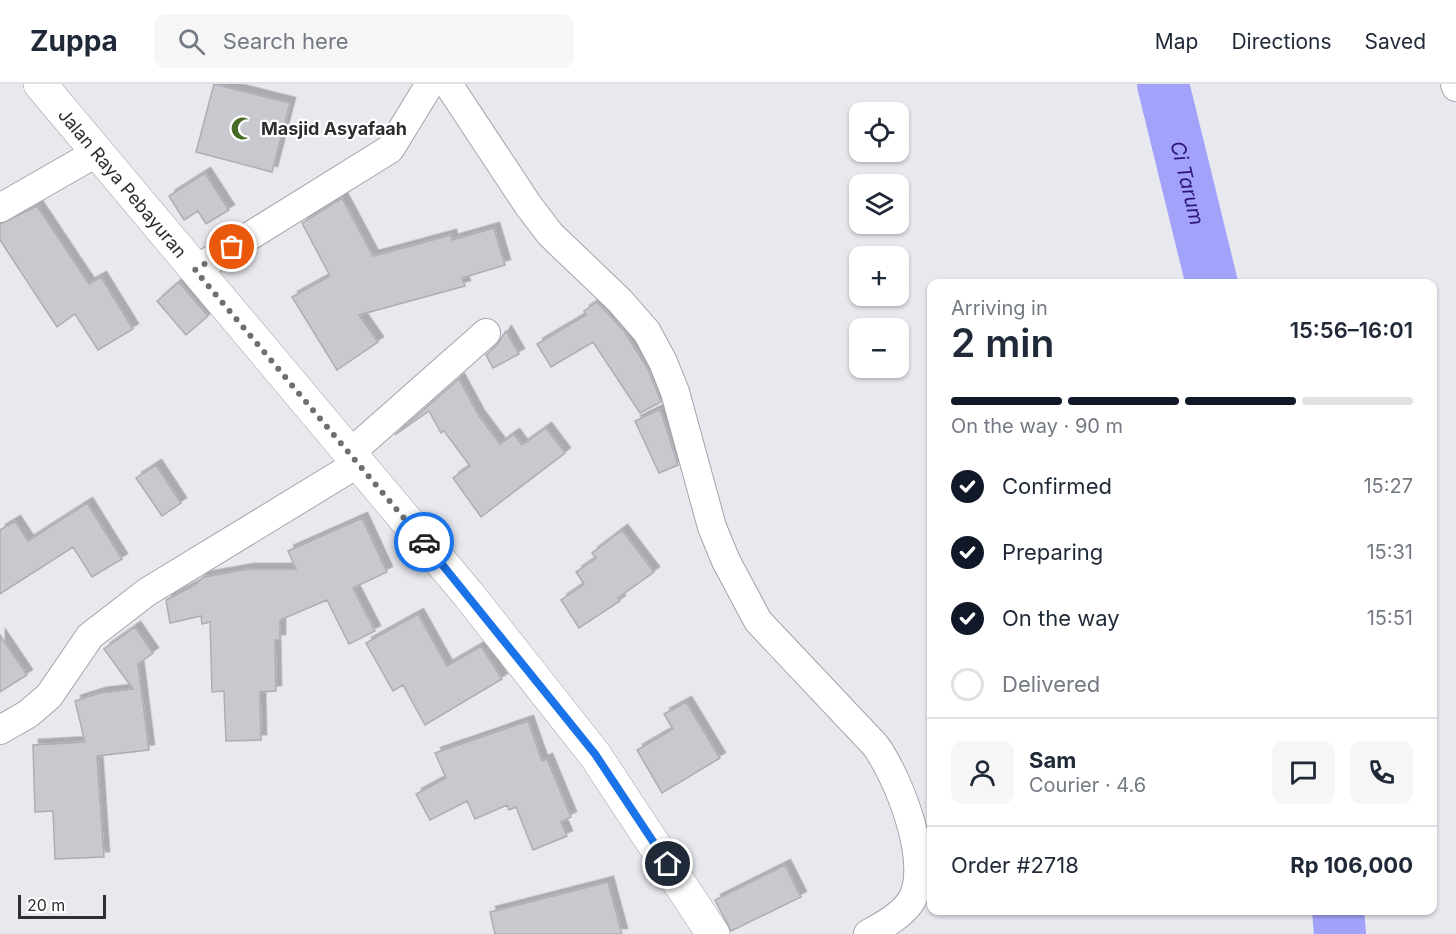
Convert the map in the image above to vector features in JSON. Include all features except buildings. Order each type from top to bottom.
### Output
[{"type":"main road","name":"Jalan Raya Pebayuran","points":[[40,84],[468,594],[595,754],[713,934]]},
{"type":"street","points":[[195,270],[390,149],[443,86],[550,234],[620,301],[652,342],[675,392],[711,527],[758,621],[889,764],[899,786],[917,851],[916,888],[910,904],[868,934]]},
{"type":"street","points":[[0,208],[96,153]]},
{"type":"street","points":[[0,730],[28,714],[49,696],[90,636],[147,592],[353,459],[486,333]]},
{"type":"waterway","name":"Ci Tarum","points":[[1163,84],[1211,279]]},
{"type":"waterway","name":"Ci Tarum","points":[[1338,915],[1340,934]]},
{"type":"way so far","points":[[232,247],[195,270],[424,542]]},
{"type":"place","name":"Masjid Asyafaah","points":[[243,128]]},
{"type":"route","points":[[424,542],[595,754],[668,864]]}]
